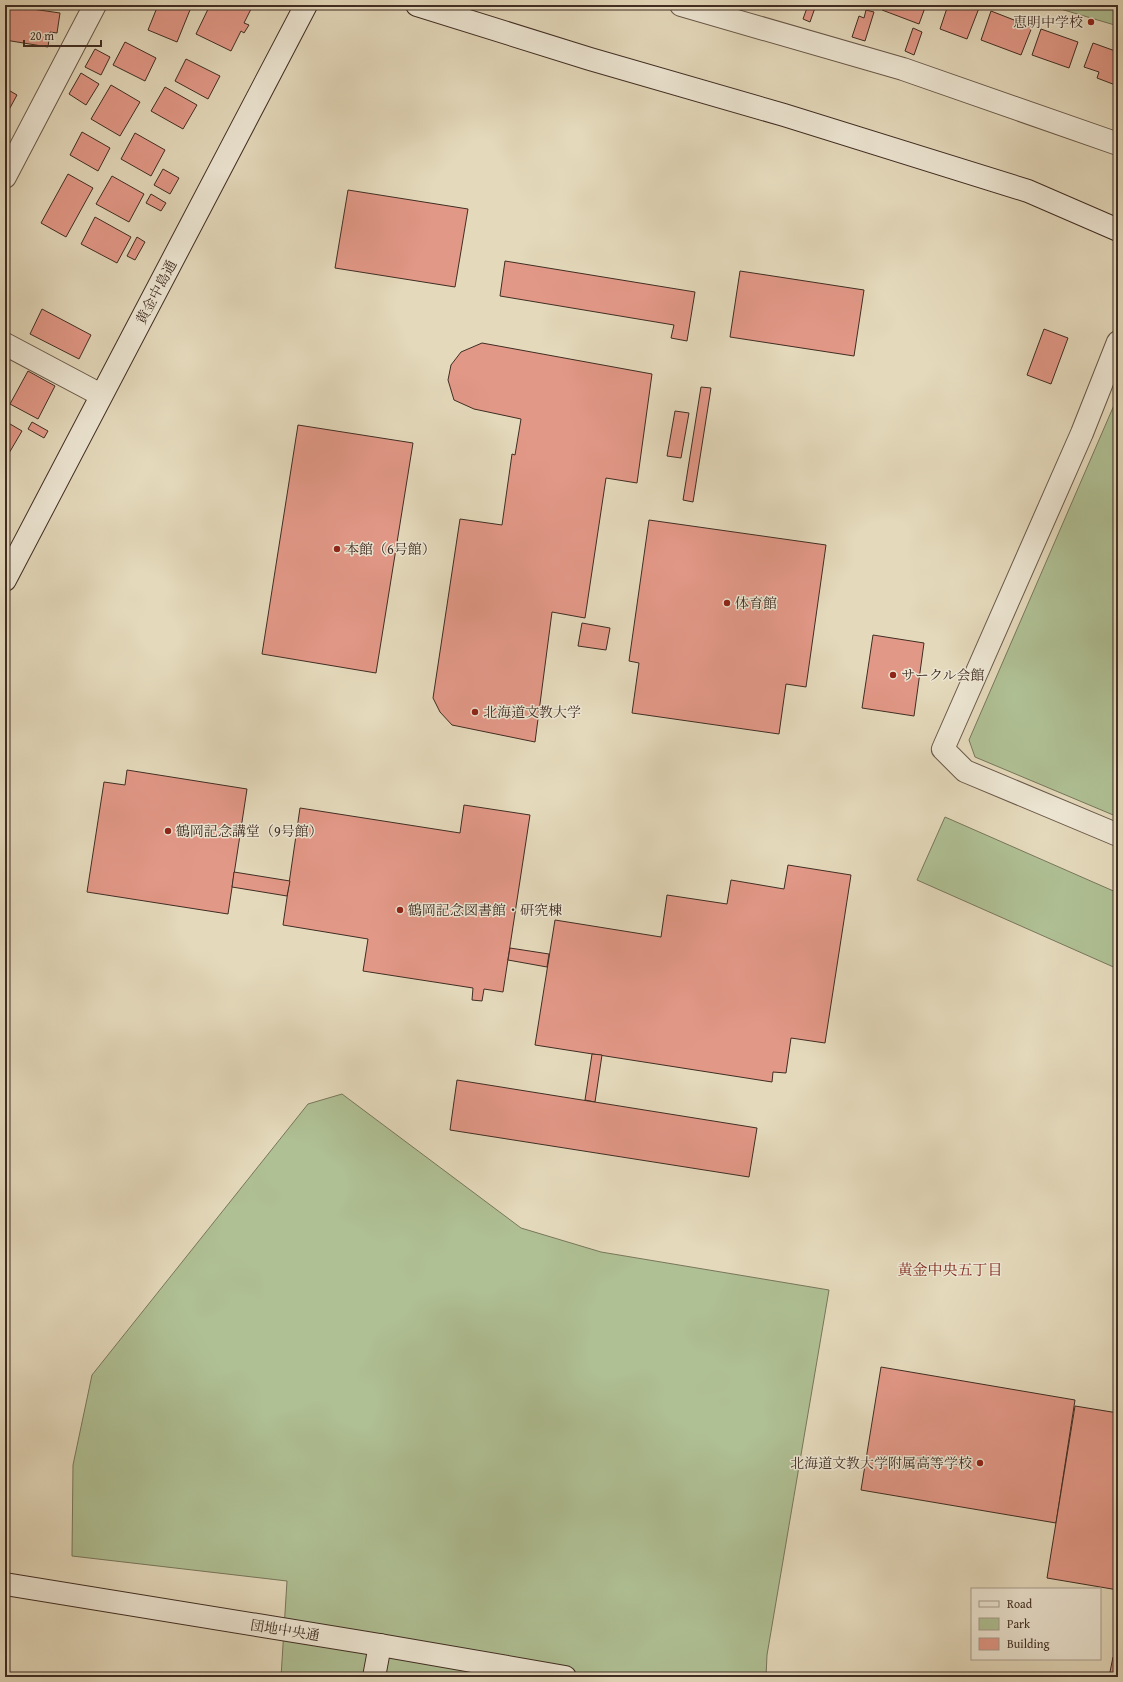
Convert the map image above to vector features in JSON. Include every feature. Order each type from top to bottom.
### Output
[{"type":"street","points":[[5,177],[95,5]]},
{"type":"street","name":"黄金中島通","points":[[5,580],[306,5]]},
{"type":"street","points":[[418,5],[582,57],[784,115],[1028,190],[1118,230]]},
{"type":"street","points":[[681,5],[903,69],[1118,144]]},
{"type":"street","points":[[1118,342],[1082,433],[943,749],[965,771],[1118,836]]},
{"type":"street","points":[[5,344],[101,395]]},
{"type":"street","name":"団地中央通","points":[[5,1584],[566,1677]]},
{"type":"street","points":[[374,1677],[380,1645]]},
{"type":"green space","points":[[1047,5],[1118,5],[1118,26]]},
{"type":"green space","points":[[1118,396],[1118,817],[975,757],[969,740]]},
{"type":"green space","points":[[945,817],[1118,893],[1118,969],[917,880]]},
{"type":"green space","points":[[342,1094],[521,1228],[601,1252],[829,1290],[767,1655],[766,1677],[281,1677],[287,1581],[72,1556],[73,1465],[92,1375],[308,1104]]},
{"type":"building","points":[[5,5],[60,13],[57,33],[50,32],[48,47],[5,40]]},
{"type":"building","points":[[158,5],[192,5],[177,42],[148,30]]},
{"type":"building","points":[[210,5],[249,5],[252,7],[244,23],[249,25],[244,33],[241,31],[231,51],[196,34]]},
{"type":"building","points":[[808,5],[816,5],[810,22],[803,19]]},
{"type":"building","points":[[884,5],[926,5],[919,24],[882,10]]},
{"type":"building","points":[[948,5],[971,5],[979,8],[967,39],[940,29]]},
{"type":"building","points":[[866,10],[874,12],[865,41],[852,37],[859,16],[864,18]]},
{"type":"building","points":[[991,11],[1032,27],[1021,55],[981,40]]},
{"type":"building","points":[[913,28],[922,32],[914,55],[905,51]]},
{"type":"building","points":[[1041,29],[1078,42],[1069,68],[1032,55]]},
{"type":"building","points":[[125,42],[156,58],[145,81],[113,65]]},
{"type":"building","points":[[1093,43],[1118,52],[1118,86],[1097,78],[1099,72],[1084,67]]},
{"type":"building","points":[[95,49],[110,57],[101,75],[85,67]]},
{"type":"building","points":[[186,59],[220,76],[208,99],[175,81]]},
{"type":"building","points":[[81,73],[99,84],[86,105],[69,94]]},
{"type":"building","points":[[111,85],[140,102],[120,136],[91,119]]},
{"type":"building","points":[[165,87],[197,105],[183,129],[151,111]]},
{"type":"building","points":[[5,88],[17,95],[5,117]]},
{"type":"building","points":[[82,132],[110,148],[98,171],[70,155]]},
{"type":"building","points":[[135,133],[165,150],[151,176],[121,159]]},
{"type":"building","points":[[163,169],[179,178],[170,194],[154,185]]},
{"type":"building","points":[[68,174],[93,188],[66,237],[41,223]]},
{"type":"building","points":[[112,176],[144,194],[129,222],[96,204]]},
{"type":"building","points":[[348,190],[468,209],[455,287],[335,268]]},
{"type":"building","points":[[151,194],[166,203],[161,211],[146,203]]},
{"type":"building","points":[[95,217],[131,237],[117,263],[81,244]]},
{"type":"building","points":[[137,237],[145,242],[135,260],[127,256]]},
{"type":"building","points":[[505,261],[695,292],[687,341],[671,338],[674,325],[500,296]]},
{"type":"building","points":[[740,271],[864,290],[854,356],[730,337]]},
{"type":"building","points":[[42,309],[91,335],[79,359],[30,334]]},
{"type":"building","points":[[1044,329],[1068,338],[1051,384],[1027,375]]},
{"type":"building","points":[[482,343],[652,374],[637,483],[606,478],[585,618],[552,612],[535,742],[452,725],[440,712],[433,698],[460,519],[502,525],[512,454],[515,455],[521,419],[474,409],[454,400],[448,380],[451,365],[461,352]]},
{"type":"building","points":[[28,371],[55,386],[38,419],[10,404]]},
{"type":"building","points":[[701,387],[711,388],[693,502],[683,500]]},
{"type":"building","points":[[675,411],[689,413],[681,458],[667,456]]},
{"type":"building","points":[[5,421],[22,431],[5,460]]},
{"type":"building","points":[[32,422],[48,431],[44,438],[28,429]]},
{"type":"building","name":"本館（6号館）","points":[[298,425],[413,443],[376,673],[262,654]]},
{"type":"building","name":"体育館","points":[[649,520],[826,545],[806,687],[786,684],[779,734],[632,713],[639,663],[629,661]]},
{"type":"building","points":[[582,623],[610,628],[606,650],[578,646]]},
{"type":"building","name":"サークル会館","points":[[873,635],[924,643],[914,716],[862,708]]},
{"type":"building","name":"鶴岡記念講堂（9号館）","points":[[127,770],[247,789],[228,914],[87,892],[104,782],[125,785]]},
{"type":"building","name":"鶴岡記念図書館・研究棟","points":[[464,805],[530,815],[503,992],[484,989],[482,1001],[472,1000],[473,988],[363,971],[368,939],[283,925],[300,808],[460,833]]},
{"type":"building","points":[[788,865],[851,875],[825,1043],[791,1038],[786,1073],[773,1072],[772,1082],[535,1045],[555,920],[661,937],[667,895],[727,904],[731,880],[784,889]]},
{"type":"building","points":[[234,872],[290,881],[287,896],[232,887]]},
{"type":"building","points":[[510,948],[549,954],[547,967],[508,960]]},
{"type":"building","points":[[592,1054],[602,1055],[595,1102],[585,1100]]},
{"type":"building","points":[[457,1080],[757,1128],[749,1177],[450,1130]]},
{"type":"building","points":[[881,1367],[1075,1400],[1056,1523],[861,1490]]},
{"type":"building","points":[[1075,1406],[1118,1413],[1118,1590],[1047,1578]]},
{"type":"building","points":[[1113,1657],[1118,1658],[1118,1677],[1109,1677]]},
{"type":"place","name":"恵明中学校","points":[[1091,22]]},
{"type":"place","name":"本館（6号館）","points":[[337,549]]},
{"type":"place","name":"体育館","points":[[727,603]]},
{"type":"place","name":"サークル会館","points":[[893,675]]},
{"type":"place","name":"北海道文教大学","points":[[475,712]]},
{"type":"place","name":"鶴岡記念講堂（9号館）","points":[[168,831]]},
{"type":"place","name":"鶴岡記念図書館・研究棟","points":[[400,910]]},
{"type":"place","name":"北海道文教大学附属高等学校","points":[[980,1463]]},
{"type":"district","name":"黄金中央五丁目","points":[[950,1269]]}]
